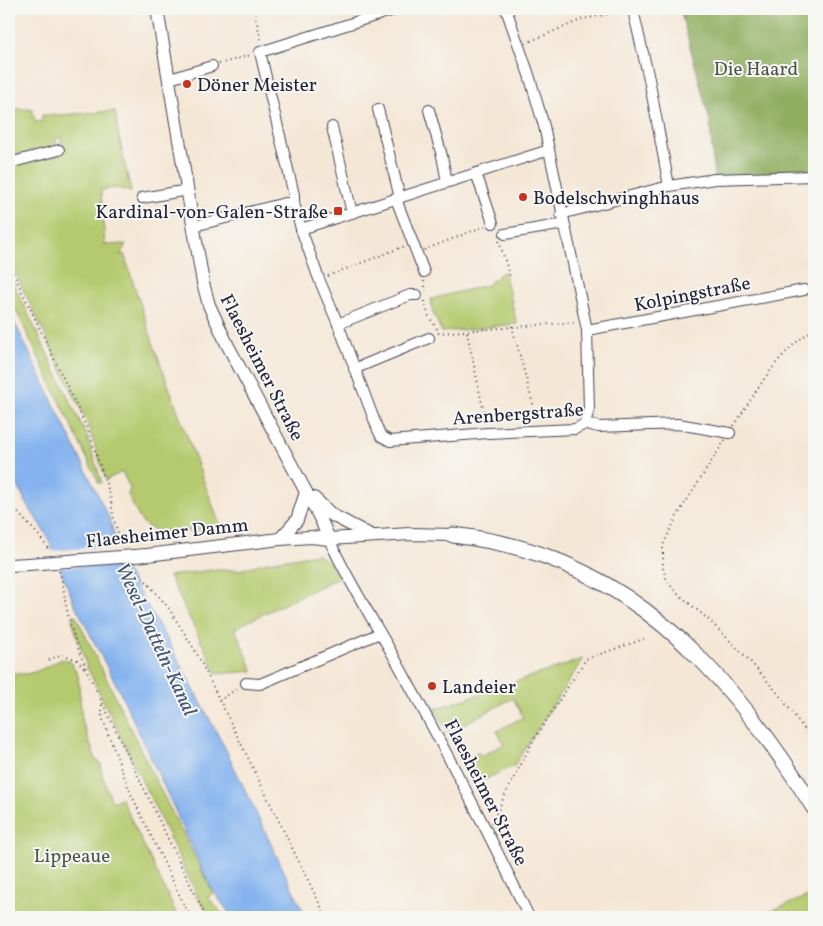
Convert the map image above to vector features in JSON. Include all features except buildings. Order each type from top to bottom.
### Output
[{"type":"highway","points":[[453,535],[500,542],[560,562],[604,583],[657,620],[684,642],[727,686],[763,731],[814,808]]},
{"type":"main road","name":"Flaesheimer Straße","points":[[157,9],[203,283],[213,315],[249,389],[321,520],[329,539]]},
{"type":"main road","points":[[280,539],[297,520],[306,492],[332,515],[372,536]]},
{"type":"main road","name":"Flaesheimer Damm","points":[[9,565],[147,555],[280,539],[453,535]]},
{"type":"street","points":[[396,9],[262,51],[301,229],[549,150]]},
{"type":"street","points":[[506,9],[538,103],[586,326],[589,409],[585,424]]},
{"type":"street","points":[[633,10],[649,79],[669,186]]},
{"type":"street","points":[[170,79],[212,66]]},
{"type":"street","points":[[378,109],[398,198],[424,272]]},
{"type":"street","points":[[430,110],[447,182]]},
{"type":"street","points":[[332,127],[352,213]]},
{"type":"street","points":[[9,163],[59,150]]},
{"type":"street","points":[[476,173],[493,223]]},
{"type":"street","points":[[506,234],[669,186],[715,179],[814,176]]},
{"type":"street","points":[[142,198],[188,190]]},
{"type":"street","points":[[194,226],[285,203],[294,203]]},
{"type":"street","name":"Arenbergstraße","points":[[301,229],[378,430],[381,436],[390,441],[488,433],[575,429],[585,424],[599,427],[678,424],[730,433]]},
{"type":"street","name":"Kolpingstraße","points":[[586,326],[804,290]]},
{"type":"street","points":[[338,324],[410,295],[417,295]]},
{"type":"street","points":[[354,369],[429,338]]},
{"type":"street","name":"Flaesheimer Straße","points":[[329,539],[342,567],[380,633],[486,831],[529,917]]},
{"type":"street","points":[[246,683],[260,684],[380,633]]},
{"type":"path","points":[[212,66],[262,51],[254,9]]},
{"type":"path","points":[[580,9],[583,18]]},
{"type":"path","points":[[519,46],[583,18],[633,10]]},
{"type":"path","points":[[319,279],[493,223],[510,277]]},
{"type":"path","points":[[9,264],[88,430],[110,495],[114,520],[124,549]]},
{"type":"path","points":[[424,272],[425,301],[428,315],[439,332]]},
{"type":"path","points":[[512,326],[534,408],[536,431]]},
{"type":"path","points":[[429,338],[439,332],[466,332],[512,326],[586,326]]},
{"type":"path","points":[[814,329],[791,346],[774,364],[676,516],[663,545],[663,568],[667,581],[676,592],[748,659],[776,691],[814,742]]},
{"type":"path","points":[[466,332],[488,433]]},
{"type":"path","points":[[9,501],[18,514],[43,540],[50,555]]},
{"type":"path","points":[[131,564],[168,607],[196,652],[326,917]]},
{"type":"path","points":[[58,570],[62,578],[72,631],[86,671],[206,917]]},
{"type":"path","points":[[486,831],[493,822],[533,742],[586,660],[644,639]]},
{"type":"path","points":[[49,660],[62,654],[77,660],[86,671]]},
{"type":"path","points":[[219,701],[246,683]]},
{"type":"path","points":[[102,703],[102,717],[130,792],[190,917]]},
{"type":"green space","name":"Die Haard","points":[[680,9],[814,9],[814,172],[714,178],[710,121]]},
{"type":"green space","points":[[9,100],[12,109],[32,109],[35,122],[42,121],[42,115],[115,111],[131,192],[117,188],[101,190],[105,245],[126,244],[120,255],[124,254],[155,349],[221,528],[169,532],[150,528],[143,523],[128,495],[130,488],[122,472],[106,480],[87,422],[9,260],[9,165],[62,154],[61,137],[56,139],[56,148],[9,157]]},
{"type":"green space","points":[[504,271],[517,324],[442,332],[433,313],[431,299],[487,285]]},
{"type":"green space","points":[[9,274],[86,434],[102,483],[99,483],[9,296]]},
{"type":"green space","points":[[317,554],[330,563],[339,577],[235,628],[253,671],[217,674],[169,576],[210,570],[239,570],[267,562]]},
{"type":"green space","points":[[75,614],[213,893],[208,897],[225,917],[210,917],[201,903],[87,667],[72,620]]},
{"type":"green space","name":"Lippeaue","points":[[62,659],[70,661],[78,675],[82,721],[96,760],[101,764],[102,775],[112,802],[121,798],[178,917],[9,917],[9,671],[22,674],[29,673],[43,669]]},
{"type":"green space","points":[[583,659],[514,766],[475,784],[462,761],[478,752],[481,756],[504,744],[497,731],[523,717],[513,698],[448,733],[435,709]]},
{"type":"green space","points":[[814,894],[814,917],[755,917]]},
{"type":"water","name":"Wesel-Datteln-Kanal","points":[[9,311],[109,518],[124,567],[168,641],[225,748],[306,917],[232,917],[211,888],[122,696],[74,603],[47,536],[27,504],[9,468]]},
{"type":"pier","points":[[120,545],[125,562],[57,568],[51,551]]},
{"type":"place","name":"Döner Meister","points":[[187,84]]},
{"type":"place","name":"Bodelschwinghhaus","points":[[523,197]]},
{"type":"place","name":"Kardinal-von-Galen-Straße","points":[[338,211]]},
{"type":"place","name":"Landeier","points":[[432,686]]}]
